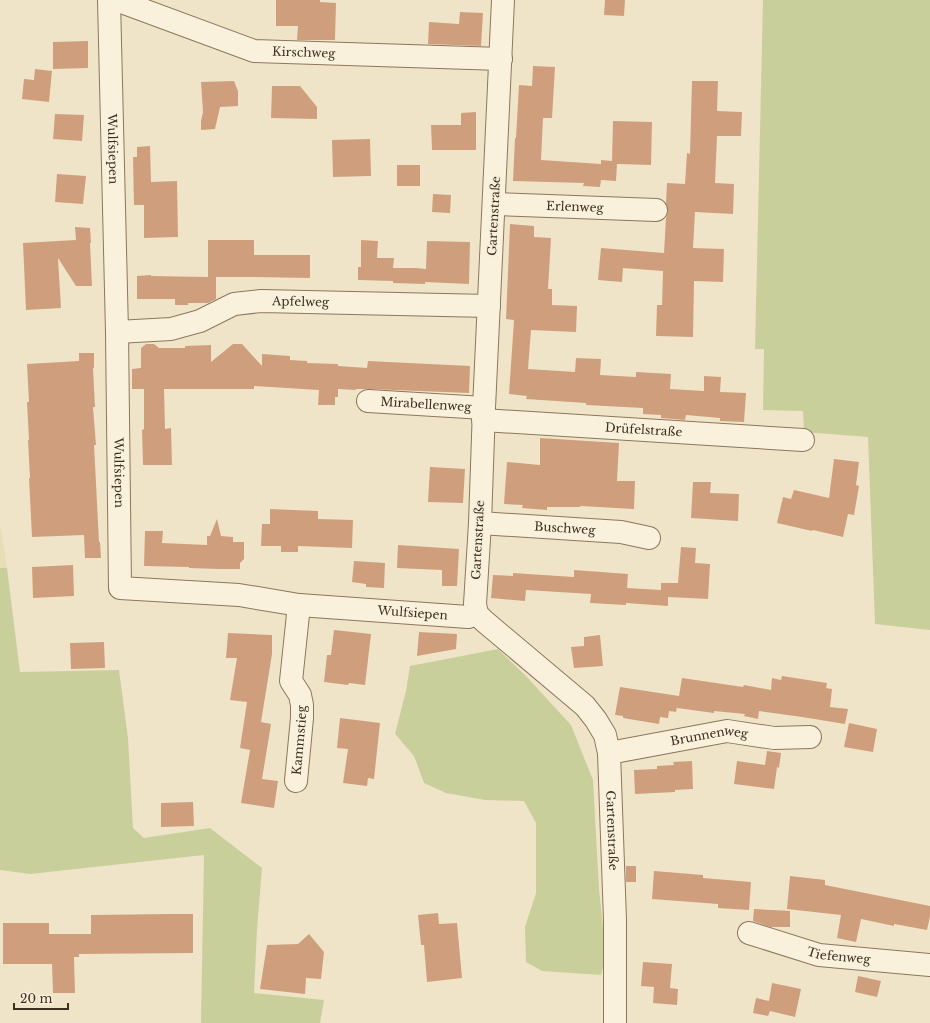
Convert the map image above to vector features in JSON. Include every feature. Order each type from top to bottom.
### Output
[{"type":"street","name":"Wulfsiepen","points":[[109,0],[117,332],[120,588],[239,595],[299,605],[468,617],[477,614]]},
{"type":"street","name":"Kirschweg","points":[[116,0],[254,51],[501,59]]},
{"type":"street","name":"Gartenstraße","points":[[503,0],[480,523],[475,604],[477,614],[484,621],[585,706],[605,735],[609,753],[615,920],[615,1023]]},
{"type":"street","name":"Erlenweg","points":[[494,204],[656,210]]},
{"type":"street","name":"Apfelweg","points":[[117,332],[171,329],[200,322],[234,304],[261,301],[489,306]]},
{"type":"street","name":"Mirabellenweg","points":[[368,401],[484,414]]},
{"type":"street","name":"Drüfelstraße","points":[[484,414],[803,440]]},
{"type":"street","name":"Buschweg","points":[[480,523],[621,532],[649,538]]},
{"type":"street","name":"Kammstieg","points":[[296,781],[302,705],[300,695],[291,681],[299,605]]},
{"type":"street","name":"Brunnenweg","points":[[609,753],[727,731],[774,738],[810,737]]},
{"type":"street","name":"Tiefenweg","points":[[750,933],[819,955],[930,965]]},
{"type":"shaded area","points":[[0,523],[7,568],[0,568]]},
{"type":"green space","points":[[763,0],[930,0],[930,630],[875,624],[868,437],[804,432],[803,411],[763,410],[764,349],[755,349]]},
{"type":"green space","points":[[0,568],[7,568],[20,672],[119,670],[128,738],[133,828],[144,838],[210,828],[262,868],[254,993],[324,1000],[320,1023],[201,1023],[204,855],[30,874],[0,870]]},
{"type":"green space","points":[[498,649],[526,676],[571,725],[593,780],[599,889],[606,956],[601,975],[542,971],[526,962],[525,927],[536,893],[536,823],[524,801],[485,800],[446,793],[424,783],[414,756],[395,734],[406,691],[410,666]]},
{"type":"building","points":[[276,0],[320,0],[320,2],[336,3],[335,40],[297,40],[298,26],[276,26]]},
{"type":"building","points":[[605,0],[625,0],[624,16],[604,15]]},
{"type":"building","points":[[460,12],[483,13],[481,46],[428,44],[429,22],[459,24]]},
{"type":"building","points":[[88,41],[88,68],[53,69],[53,42]]},
{"type":"building","points":[[533,66],[555,67],[552,118],[543,118],[541,160],[601,164],[601,160],[612,161],[613,121],[652,122],[651,165],[617,164],[616,181],[601,180],[600,187],[583,186],[584,183],[513,181],[519,85],[532,86]]},
{"type":"building","points":[[35,69],[52,71],[49,102],[22,99],[24,79],[34,80]]},
{"type":"building","points":[[234,81],[238,91],[238,106],[220,107],[215,129],[201,130],[203,112],[201,82]]},
{"type":"building","points":[[692,81],[718,81],[717,111],[742,112],[741,136],[717,136],[715,183],[734,184],[733,214],[695,212],[693,248],[724,249],[723,282],[694,281],[693,337],[656,336],[657,305],[662,305],[663,271],[623,268],[622,282],[598,280],[601,248],[664,253],[666,218],[668,211],[666,203],[667,183],[685,184],[687,153],[690,154]]},
{"type":"building","points":[[272,86],[300,86],[317,107],[317,119],[271,118]]},
{"type":"building","points":[[476,112],[476,150],[432,150],[431,125],[461,125],[461,113]]},
{"type":"building","points":[[55,114],[84,115],[82,141],[53,139]]},
{"type":"building","points":[[370,139],[371,176],[333,177],[332,140]]},
{"type":"building","points":[[150,146],[151,182],[177,181],[178,237],[144,238],[144,205],[134,205],[133,157],[137,157],[137,147]]},
{"type":"building","points":[[397,165],[420,165],[420,186],[397,186]]},
{"type":"building","points":[[57,174],[86,176],[83,204],[55,202]]},
{"type":"building","points":[[433,194],[451,195],[450,213],[432,212]]},
{"type":"building","points":[[510,224],[534,226],[534,237],[551,238],[548,289],[552,289],[552,305],[577,306],[576,332],[531,330],[528,369],[575,372],[576,358],[601,359],[600,375],[636,377],[636,372],[671,374],[670,389],[704,391],[704,376],[721,377],[720,392],[746,393],[744,422],[720,421],[720,418],[686,415],[685,420],[661,418],[661,415],[643,414],[643,408],[586,405],[586,403],[526,399],[527,396],[509,394],[514,320],[506,319]]},
{"type":"building","points":[[75,227],[90,228],[92,286],[76,286],[58,258],[61,308],[26,310],[23,243],[76,240]]},
{"type":"building","points":[[208,240],[254,240],[254,255],[310,255],[310,278],[216,277],[216,299],[208,303],[188,303],[188,305],[175,305],[175,299],[137,299],[137,276],[208,277]]},
{"type":"building","points":[[361,240],[378,241],[377,258],[394,258],[393,268],[426,269],[427,241],[470,242],[469,284],[425,282],[425,284],[393,283],[393,281],[358,280],[358,267],[361,267]]},
{"type":"building","points":[[146,344],[154,344],[159,348],[185,348],[185,346],[211,345],[211,362],[233,344],[242,344],[262,366],[262,354],[290,356],[290,360],[307,361],[307,363],[338,364],[338,366],[367,368],[368,361],[470,366],[469,393],[338,389],[338,397],[335,397],[335,405],[318,405],[319,390],[254,386],[254,389],[164,389],[165,429],[171,428],[172,465],[143,465],[142,430],[144,429],[144,389],[132,389],[132,369],[141,368],[141,348]]},
{"type":"building","points":[[79,353],[94,353],[93,368],[95,407],[93,407],[96,445],[94,445],[101,558],[85,558],[84,535],[32,537],[29,478],[27,402],[29,402],[27,364],[79,361]]},
{"type":"building","points":[[540,438],[619,443],[617,481],[635,481],[634,509],[580,506],[547,507],[547,510],[522,508],[523,505],[504,504],[507,462],[540,465]]},
{"type":"building","points":[[834,459],[859,462],[856,485],[859,486],[854,515],[848,514],[843,537],[777,523],[783,497],[791,499],[794,490],[829,498]]},
{"type":"building","points":[[430,467],[465,469],[463,503],[428,502]]},
{"type":"building","points":[[693,482],[711,482],[710,493],[739,494],[738,521],[691,518]]},
{"type":"building","points":[[270,509],[318,511],[318,519],[353,520],[352,548],[298,546],[298,552],[281,552],[281,546],[261,546],[262,524],[270,524]]},
{"type":"building","points":[[217,519],[221,536],[233,537],[233,542],[244,542],[244,559],[240,563],[240,569],[144,566],[145,531],[163,531],[162,543],[207,545],[207,536],[210,536]]},
{"type":"building","points":[[398,545],[459,549],[457,586],[442,586],[442,570],[397,568]]},
{"type":"building","points":[[681,547],[696,548],[695,563],[710,564],[708,599],[668,597],[668,606],[626,603],[626,605],[590,603],[591,594],[526,590],[525,601],[491,598],[493,575],[513,576],[513,573],[574,577],[574,570],[628,574],[627,588],[661,590],[661,583],[678,583]]},
{"type":"building","points":[[354,561],[385,563],[384,588],[366,587],[366,584],[352,582]]},
{"type":"building","points":[[73,565],[74,596],[33,598],[32,567]]},
{"type":"building","points":[[334,630],[371,634],[365,685],[349,683],[348,685],[324,682],[327,655],[331,655]]},
{"type":"building","points":[[419,632],[457,634],[456,649],[417,656]]},
{"type":"building","points":[[228,633],[272,635],[272,654],[261,722],[271,724],[262,779],[278,781],[274,808],[241,803],[250,750],[240,748],[247,702],[230,700],[237,658],[226,658]]},
{"type":"building","points":[[600,635],[603,666],[574,668],[571,647],[584,646],[584,637]]},
{"type":"building","points":[[104,642],[105,668],[71,669],[70,643]]},
{"type":"building","points":[[782,676],[827,683],[826,688],[832,689],[830,707],[848,709],[845,724],[759,711],[758,719],[744,716],[745,714],[714,711],[714,713],[677,708],[678,702],[676,712],[669,711],[668,718],[660,717],[659,724],[623,718],[623,716],[615,715],[620,687],[679,696],[682,678],[743,687],[744,685],[771,690],[772,678],[781,680]]},
{"type":"building","points":[[340,718],[380,723],[374,779],[368,778],[367,786],[343,783],[348,749],[337,748]]},
{"type":"building","points":[[849,723],[877,729],[873,752],[844,747]]},
{"type":"building","points":[[767,751],[781,753],[779,768],[777,767],[774,789],[734,784],[737,761],[765,765]]},
{"type":"building","points":[[692,761],[693,789],[675,790],[675,792],[635,794],[634,770],[657,769],[657,766],[674,765],[673,762]]},
{"type":"building","points":[[193,802],[194,826],[161,827],[161,803]]},
{"type":"building","points":[[626,866],[636,866],[636,882],[626,882]]},
{"type":"building","points":[[654,871],[703,875],[703,878],[751,882],[749,910],[718,908],[718,904],[652,899]]},
{"type":"building","points":[[790,876],[825,880],[825,885],[930,906],[930,916],[927,930],[894,924],[894,926],[861,919],[856,942],[837,938],[841,915],[787,909]]},
{"type":"building","points":[[754,909],[790,911],[790,927],[770,927],[753,921]]},
{"type":"building","points":[[438,913],[439,924],[457,923],[462,978],[427,982],[424,945],[421,945],[418,915]]},
{"type":"building","points":[[193,914],[193,953],[79,954],[79,957],[74,957],[75,993],[53,993],[52,964],[3,964],[3,923],[49,923],[49,934],[91,934],[91,915]]},
{"type":"building","points":[[309,934],[324,952],[321,979],[306,978],[305,994],[260,989],[267,945],[298,944]]},
{"type":"building","points":[[643,962],[672,964],[670,988],[678,989],[677,1005],[653,1003],[654,987],[641,986]]},
{"type":"building","points":[[858,976],[881,981],[877,997],[855,992]]},
{"type":"building","points":[[772,983],[801,989],[795,1017],[770,1011],[768,1016],[753,1013],[756,998],[769,1001]]}]
